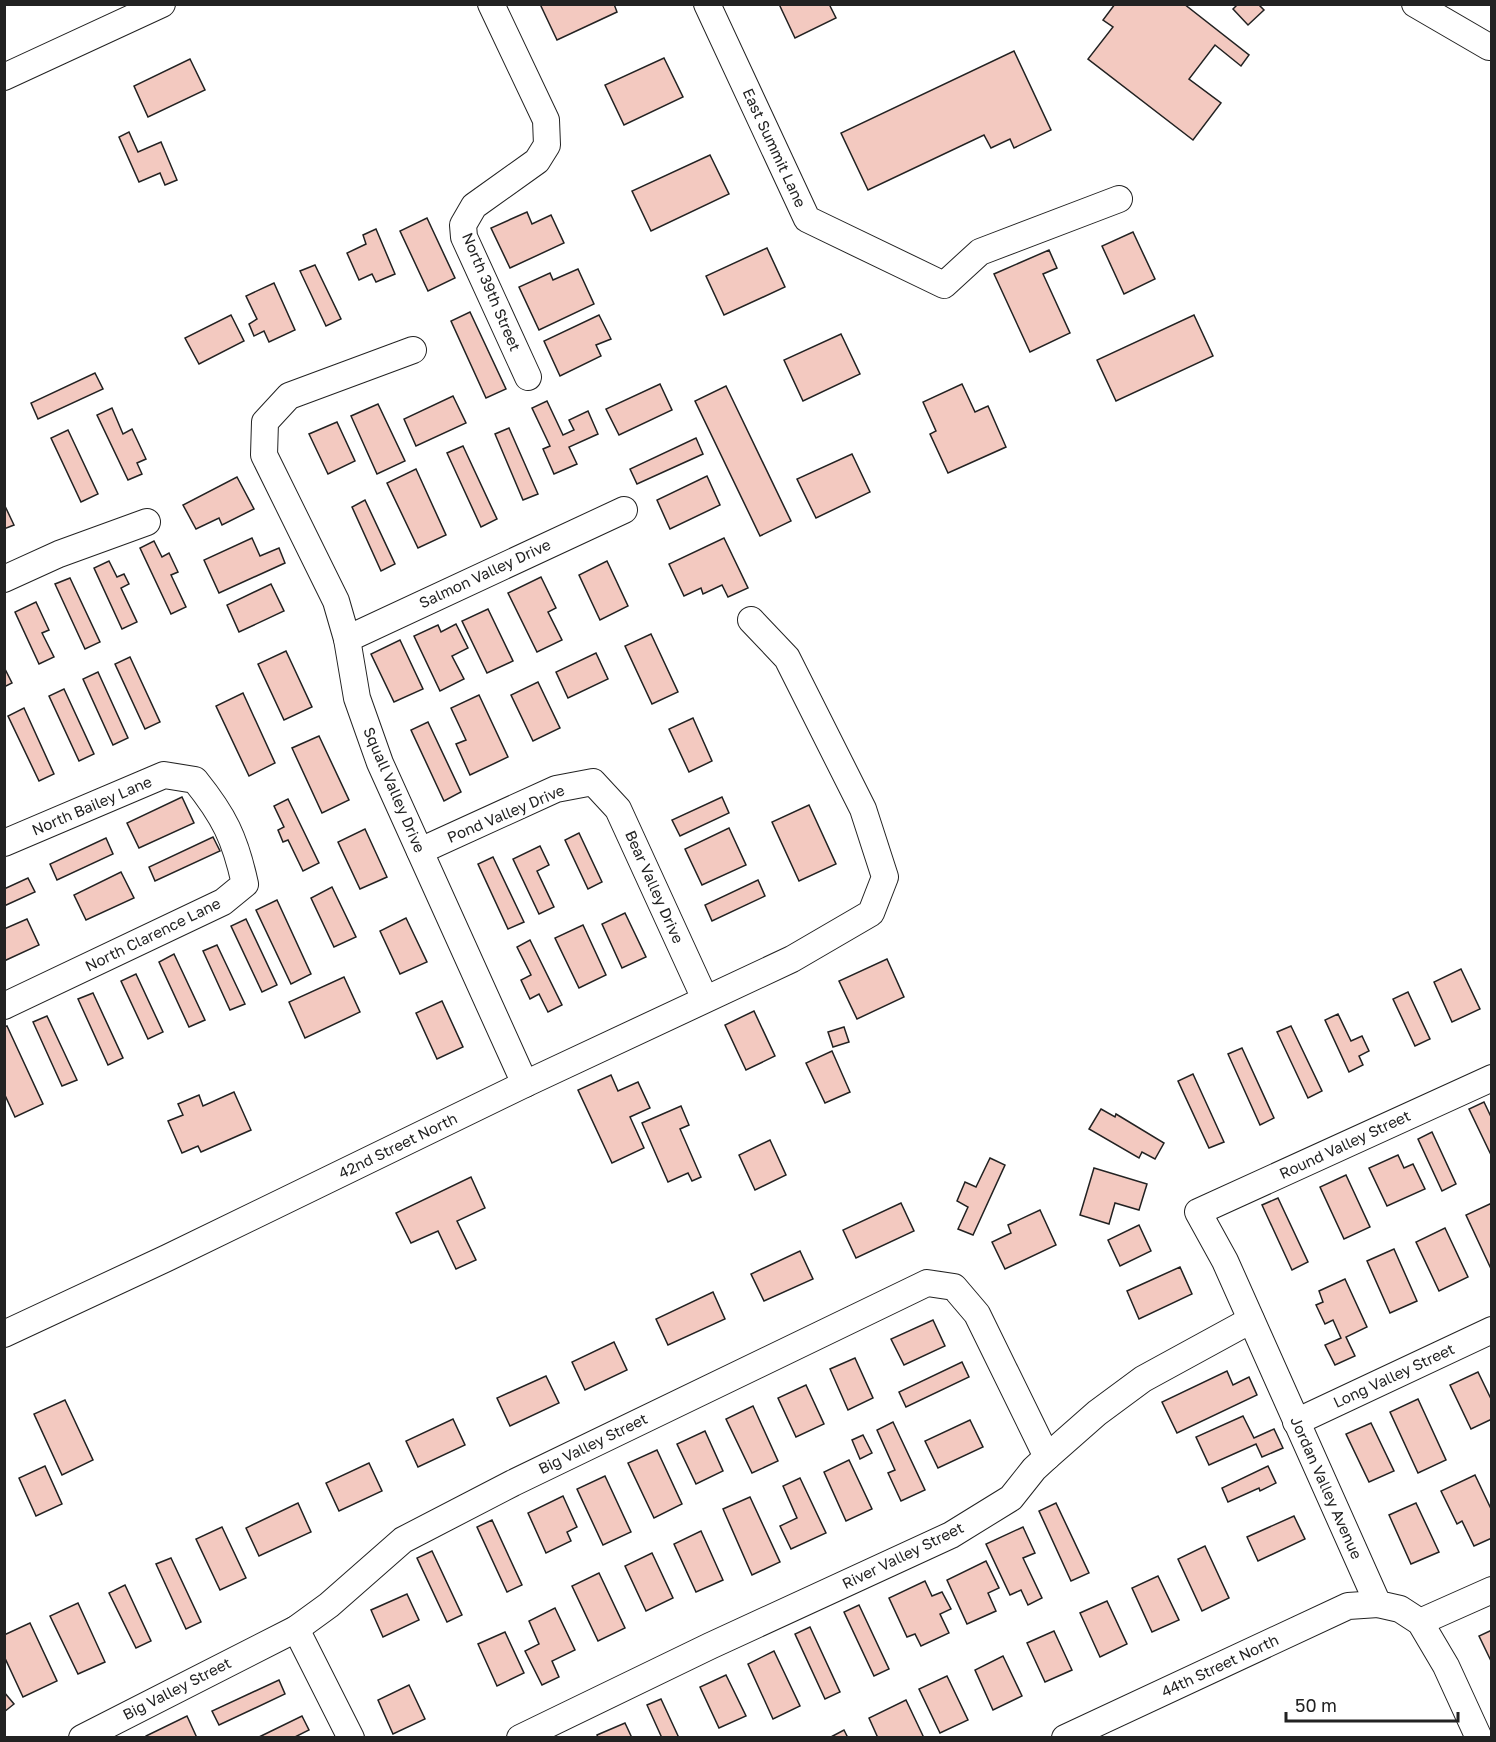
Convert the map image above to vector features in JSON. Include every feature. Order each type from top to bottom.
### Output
[{"type":"street","points":[[4,77],[126,12],[162,4]]},
{"type":"street","name":"North 39th Street","points":[[491,4],[546,120],[547,145],[537,161],[474,206],[462,225],[464,237],[528,377]]},
{"type":"street","name":"East Summit Lane","points":[[707,4],[807,219],[944,285],[980,252],[1119,199]]},
{"type":"street","points":[[1415,4],[1489,47],[1491,46]]},
{"type":"street","name":"Squall Valley Drive","points":[[413,350],[289,396],[266,422],[264,455],[336,601],[347,639],[357,698],[380,763],[525,1084]]},
{"type":"street","name":"Salmon Valley Drive","points":[[347,639],[624,510]]},
{"type":"street","points":[[4,579],[59,554],[147,522]]},
{"type":"street","name":"42nd Street North","points":[[4,1334],[167,1258],[525,1084],[792,959],[871,913],[885,877],[863,810],[787,657],[752,620]]},
{"type":"street","name":"North Bailey Lane","points":[[4,843],[164,775],[195,780],[216,806],[228,827]]},
{"type":"street","name":"Pond Valley Drive","points":[[420,851],[556,789],[593,782]]},
{"type":"street","name":"Bear Valley Drive","points":[[593,782],[618,809],[705,999]]},
{"type":"street","name":"North Clarence Lane","points":[[4,1006],[223,902],[245,884],[239,854],[228,827]]},
{"type":"street","name":"Round Valley Street","points":[[1198,1212],[1491,1078]]},
{"type":"street","name":"Jordan Valley Avenue","points":[[1198,1212],[1225,1261],[1378,1604]]},
{"type":"street","name":"Big Valley Street","points":[[82,1737],[296,1629],[329,1605],[403,1540],[513,1483],[927,1283],[954,1287],[977,1314],[1047,1457]]},
{"type":"street","name":"River Valley Street","points":[[520,1737],[951,1535],[1011,1498],[1034,1469],[1047,1457],[1098,1413],[1143,1379],[1251,1320]]},
{"type":"street","name":"Long Valley Street","points":[[1296,1422],[1491,1330]]},
{"type":"street","points":[[1420,1623],[1491,1590]]},
{"type":"street","points":[[1378,1604],[1400,1609],[1420,1623],[1446,1666],[1479,1737]]},
{"type":"street","name":"44th Street North","points":[[1065,1737],[1348,1606],[1378,1604]]},
{"type":"street","points":[[296,1629],[351,1737]]},
{"type":"building","points":[[540,4],[614,4],[617,12],[557,40]]},
{"type":"building","points":[[779,4],[829,4],[836,18],[795,38]]},
{"type":"building","points":[[1115,4],[1184,4],[1249,55],[1241,66],[1215,45],[1189,79],[1221,103],[1193,140],[1088,59],[1113,27],[1103,20]]},
{"type":"building","points":[[1238,4],[1258,4],[1264,10],[1248,25],[1233,9]]},
{"type":"building","points":[[1014,51],[1051,130],[1014,148],[1010,139],[991,148],[984,135],[868,190],[841,133]]},
{"type":"building","points":[[664,58],[683,97],[624,125],[605,85]]},
{"type":"building","points":[[190,59],[205,90],[148,117],[134,86]]},
{"type":"building","points":[[129,132],[138,152],[161,142],[177,180],[165,185],[160,173],[139,182],[119,137]]},
{"type":"building","points":[[710,155],[729,194],[651,231],[632,191]]},
{"type":"building","points":[[527,212],[532,224],[551,215],[564,243],[510,268],[491,228]]},
{"type":"building","points":[[427,218],[455,278],[428,291],[400,231]]},
{"type":"building","points":[[376,229],[395,274],[376,282],[372,274],[359,280],[347,253],[366,244],[363,235]]},
{"type":"building","points":[[1133,232],[1155,279],[1124,294],[1102,246]]},
{"type":"building","points":[[767,248],[785,287],[724,315],[706,276]]},
{"type":"building","points":[[1049,250],[1057,268],[1043,274],[1070,333],[1030,352],[994,274]]},
{"type":"building","points":[[315,265],[341,319],[326,326],[300,271]]},
{"type":"building","points":[[578,269],[594,304],[539,330],[519,287],[550,273],[553,280]]},
{"type":"building","points":[[274,283],[295,330],[269,342],[264,331],[254,336],[249,324],[257,319],[246,296]]},
{"type":"building","points":[[470,312],[506,389],[486,398],[451,321]]},
{"type":"building","points":[[231,315],[244,341],[199,364],[185,338]]},
{"type":"building","points":[[599,315],[611,339],[596,345],[601,356],[560,376],[544,341]]},
{"type":"building","points":[[1194,315],[1213,356],[1116,401],[1097,360]]},
{"type":"building","points":[[841,334],[860,374],[803,401],[784,360]]},
{"type":"building","points":[[95,373],[103,389],[38,419],[31,403]]},
{"type":"building","points":[[660,384],[672,410],[619,435],[606,409]]},
{"type":"building","points":[[962,384],[975,412],[988,406],[1006,447],[948,473],[930,434],[936,431],[923,402]]},
{"type":"building","points":[[726,386],[791,521],[760,536],[695,401]]},
{"type":"building","points":[[453,396],[466,423],[416,446],[404,419]]},
{"type":"building","points":[[547,401],[563,435],[574,430],[569,420],[588,411],[598,434],[569,447],[577,464],[554,474],[543,449],[550,446],[532,408]]},
{"type":"building","points":[[378,404],[405,461],[377,474],[351,416]]},
{"type":"building","points":[[112,408],[123,434],[132,429],[146,459],[137,463],[142,474],[128,480],[97,415]]},
{"type":"building","points":[[337,422],[355,461],[328,474],[309,434]]},
{"type":"building","points":[[509,428],[538,494],[523,500],[495,434]]},
{"type":"building","points":[[68,430],[98,494],[81,502],[51,438]]},
{"type":"building","points":[[696,438],[703,454],[637,484],[630,469]]},
{"type":"building","points":[[463,446],[497,519],[481,527],[447,453]]},
{"type":"building","points":[[852,454],[870,492],[816,518],[797,479]]},
{"type":"building","points":[[416,469],[446,535],[418,548],[387,483]]},
{"type":"building","points":[[707,476],[720,505],[670,529],[657,500]]},
{"type":"building","points":[[237,477],[254,509],[222,525],[219,518],[196,529],[183,505]]},
{"type":"building","points":[[365,500],[395,564],[381,571],[352,507]]},
{"type":"building","points":[[4,504],[14,525],[4,529]]},
{"type":"building","points":[[252,538],[260,556],[279,548],[285,563],[219,593],[204,560]]},
{"type":"building","points":[[724,538],[748,588],[728,597],[722,585],[703,594],[701,588],[684,596],[669,564]]},
{"type":"building","points":[[154,541],[162,557],[169,553],[178,572],[171,575],[186,607],[171,614],[140,548]]},
{"type":"building","points":[[109,561],[117,577],[124,574],[129,584],[121,588],[137,622],[122,629],[94,568]]},
{"type":"building","points":[[607,561],[628,606],[600,620],[579,575]]},
{"type":"building","points":[[541,577],[556,608],[548,612],[562,640],[537,652],[508,593]]},
{"type":"building","points":[[70,578],[100,642],[85,649],[55,584]]},
{"type":"building","points":[[271,584],[284,611],[239,632],[227,605]]},
{"type":"building","points":[[36,602],[49,630],[42,633],[54,657],[39,664],[15,612]]},
{"type":"building","points":[[488,609],[513,661],[487,673],[462,621]]},
{"type":"building","points":[[456,624],[468,648],[452,656],[464,679],[440,691],[414,636],[438,625],[441,632]]},
{"type":"building","points":[[651,634],[678,692],[652,704],[625,646]]},
{"type":"building","points":[[400,640],[423,689],[394,702],[371,654]]},
{"type":"building","points":[[286,651],[312,707],[284,720],[258,664]]},
{"type":"building","points":[[596,653],[608,679],[568,698],[556,672]]},
{"type":"building","points":[[130,657],[160,722],[145,729],[115,664]]},
{"type":"building","points":[[4,667],[12,683],[4,687]]},
{"type":"building","points":[[98,672],[128,738],[113,745],[83,679]]},
{"type":"building","points":[[538,682],[560,728],[533,741],[511,695]]},
{"type":"building","points":[[64,689],[94,754],[79,761],[49,696]]},
{"type":"building","points":[[243,693],[275,763],[249,776],[216,706]]},
{"type":"building","points":[[479,695],[508,757],[470,775],[456,744],[466,740],[451,708]]},
{"type":"building","points":[[24,708],[54,774],[39,781],[8,716]]},
{"type":"building","points":[[693,718],[712,761],[689,772],[669,729]]},
{"type":"building","points":[[428,722],[461,792],[444,801],[411,730]]},
{"type":"building","points":[[319,736],[349,800],[322,813],[292,748]]},
{"type":"building","points":[[182,797],[194,823],[139,848],[127,823]]},
{"type":"building","points":[[722,797],[729,813],[680,836],[672,820]]},
{"type":"building","points":[[288,799],[319,863],[303,871],[288,840],[283,842],[278,830],[284,827],[274,806]]},
{"type":"building","points":[[809,805],[836,864],[799,881],[772,822]]},
{"type":"building","points":[[729,828],[746,865],[702,885],[685,849]]},
{"type":"building","points":[[365,829],[387,877],[360,889],[338,842]]},
{"type":"building","points":[[579,833],[602,882],[588,889],[565,840]]},
{"type":"building","points":[[213,837],[220,851],[155,881],[149,867]]},
{"type":"building","points":[[106,838],[113,854],[57,880],[50,864]]},
{"type":"building","points":[[540,846],[549,865],[537,871],[554,907],[539,914],[513,859]]},
{"type":"building","points":[[493,857],[524,922],[508,929],[478,864]]},
{"type":"building","points":[[121,872],[134,898],[86,920],[74,895]]},
{"type":"building","points":[[28,878],[35,892],[4,906],[4,889]]},
{"type":"building","points":[[758,880],[765,896],[712,921],[705,905]]},
{"type":"building","points":[[332,887],[356,937],[334,947],[311,898]]},
{"type":"building","points":[[277,900],[311,974],[291,984],[256,910]]},
{"type":"building","points":[[625,913],[646,957],[622,968],[602,924]]},
{"type":"building","points":[[406,918],[427,962],[400,974],[380,931]]},
{"type":"building","points":[[27,919],[39,945],[4,961],[4,929]]},
{"type":"building","points":[[246,919],[277,985],[262,992],[231,926]]},
{"type":"building","points":[[583,925],[606,975],[579,988],[555,938]]},
{"type":"building","points":[[530,940],[562,1005],[548,1012],[539,994],[530,999],[521,980],[531,975],[517,947]]},
{"type":"building","points":[[217,945],[245,1004],[230,1010],[203,951]]},
{"type":"building","points":[[174,954],[205,1020],[189,1027],[159,962]]},
{"type":"building","points":[[887,959],[904,997],[857,1019],[839,981]]},
{"type":"building","points":[[1461,969],[1480,1009],[1452,1022],[1434,982]]},
{"type":"building","points":[[136,974],[163,1032],[148,1039],[121,981]]},
{"type":"building","points":[[344,977],[360,1012],[305,1038],[289,1002]]},
{"type":"building","points":[[1408,992],[1430,1039],[1415,1046],[1393,999]]},
{"type":"building","points":[[93,993],[123,1058],[108,1065],[78,999]]},
{"type":"building","points":[[442,1001],[463,1047],[437,1059],[416,1013]]},
{"type":"building","points":[[754,1011],[775,1056],[746,1070],[725,1025]]},
{"type":"building","points":[[1338,1014],[1351,1041],[1362,1036],[1369,1051],[1359,1056],[1363,1065],[1349,1072],[1325,1020]]},
{"type":"building","points":[[47,1016],[77,1080],[62,1086],[33,1022]]},
{"type":"building","points":[[7,1026],[43,1104],[15,1117],[4,1093],[4,1027]]},
{"type":"building","points":[[1291,1026],[1322,1091],[1308,1098],[1277,1032]]},
{"type":"building","points":[[844,1027],[849,1042],[833,1047],[828,1032]]},
{"type":"building","points":[[1242,1048],[1274,1118],[1260,1125],[1228,1054]]},
{"type":"building","points":[[832,1051],[850,1092],[825,1103],[806,1063]]},
{"type":"building","points":[[1193,1074],[1224,1142],[1209,1148],[1178,1081]]},
{"type":"building","points":[[611,1075],[618,1091],[638,1082],[650,1108],[630,1117],[644,1148],[612,1163],[578,1090]]},
{"type":"building","points":[[234,1092],[251,1130],[201,1152],[198,1146],[182,1153],[168,1121],[183,1115],[178,1104],[199,1095],[203,1106]]},
{"type":"building","points":[[1484,1102],[1492,1119],[1492,1157],[1469,1109]]},
{"type":"building","points":[[681,1106],[689,1125],[680,1129],[701,1177],[692,1181],[688,1173],[668,1182],[642,1123]]},
{"type":"building","points":[[1101,1109],[1115,1117],[1116,1114],[1164,1143],[1155,1159],[1142,1152],[1139,1158],[1089,1129]]},
{"type":"building","points":[[1432,1132],[1456,1184],[1442,1191],[1418,1139]]},
{"type":"building","points":[[770,1140],[786,1175],[755,1190],[739,1155]]},
{"type":"building","points":[[1398,1155],[1404,1168],[1413,1164],[1425,1189],[1387,1206],[1369,1168]]},
{"type":"building","points":[[990,1158],[1005,1165],[973,1235],[958,1229],[968,1207],[957,1201],[965,1182],[976,1187]]},
{"type":"building","points":[[1094,1168],[1147,1184],[1139,1210],[1115,1203],[1109,1224],[1080,1215]]},
{"type":"building","points":[[1346,1175],[1370,1227],[1344,1239],[1320,1187]]},
{"type":"building","points":[[471,1177],[485,1208],[457,1221],[476,1260],[456,1269],[438,1231],[411,1243],[396,1213]]},
{"type":"building","points":[[1278,1198],[1308,1262],[1292,1270],[1262,1205]]},
{"type":"building","points":[[901,1203],[914,1231],[856,1258],[843,1230]]},
{"type":"building","points":[[1492,1203],[1492,1271],[1466,1215]]},
{"type":"building","points":[[1040,1210],[1056,1245],[1005,1269],[992,1242],[1011,1233],[1008,1225]]},
{"type":"building","points":[[1139,1225],[1151,1251],[1120,1266],[1108,1240]]},
{"type":"building","points":[[1445,1228],[1468,1277],[1439,1291],[1416,1242]]},
{"type":"building","points":[[1394,1249],[1417,1301],[1390,1313],[1367,1261]]},
{"type":"building","points":[[800,1251],[813,1279],[764,1301],[751,1274]]},
{"type":"building","points":[[1180,1267],[1192,1294],[1139,1319],[1127,1291]]},
{"type":"building","points":[[1345,1279],[1367,1327],[1346,1337],[1355,1356],[1335,1365],[1325,1345],[1341,1338],[1333,1320],[1325,1324],[1316,1305],[1323,1302],[1319,1291]]},
{"type":"building","points":[[713,1292],[725,1319],[668,1345],[656,1319]]},
{"type":"building","points":[[933,1320],[945,1346],[904,1365],[891,1339]]},
{"type":"building","points":[[614,1342],[627,1370],[585,1390],[572,1362]]},
{"type":"building","points":[[855,1358],[873,1398],[848,1410],[830,1369]]},
{"type":"building","points":[[962,1362],[969,1377],[906,1407],[899,1392]]},
{"type":"building","points":[[1227,1371],[1233,1385],[1249,1377],[1257,1395],[1177,1433],[1162,1402]]},
{"type":"building","points":[[1478,1372],[1492,1401],[1492,1419],[1471,1429],[1450,1385]]},
{"type":"building","points":[[546,1376],[559,1403],[510,1426],[497,1398]]},
{"type":"building","points":[[806,1385],[824,1424],[796,1437],[778,1398]]},
{"type":"building","points":[[1418,1399],[1446,1460],[1418,1473],[1390,1412]]},
{"type":"building","points":[[65,1400],[93,1460],[62,1475],[34,1414]]},
{"type":"building","points":[[753,1406],[778,1461],[752,1473],[726,1419]]},
{"type":"building","points":[[1243,1416],[1254,1438],[1274,1429],[1283,1448],[1262,1457],[1256,1444],[1209,1465],[1196,1437]]},
{"type":"building","points":[[453,1419],[465,1445],[418,1467],[406,1441]]},
{"type":"building","points":[[970,1420],[983,1447],[938,1468],[925,1441]]},
{"type":"building","points":[[893,1422],[925,1490],[901,1501],[888,1473],[895,1470],[877,1430]]},
{"type":"building","points":[[1371,1423],[1394,1471],[1369,1482],[1346,1434]]},
{"type":"building","points":[[705,1431],[723,1471],[696,1484],[677,1444]]},
{"type":"building","points":[[863,1435],[872,1453],[860,1459],[852,1440]]},
{"type":"building","points":[[657,1450],[682,1504],[654,1518],[628,1463]]},
{"type":"building","points":[[849,1460],[872,1509],[846,1521],[824,1472]]},
{"type":"building","points":[[369,1463],[382,1491],[339,1511],[326,1483]]},
{"type":"building","points":[[45,1466],[62,1504],[36,1516],[19,1478]]},
{"type":"building","points":[[1268,1466],[1276,1483],[1228,1502],[1222,1488]]},
{"type":"building","points":[[1475,1475],[1492,1511],[1492,1538],[1474,1546],[1462,1521],[1457,1524],[1441,1491]]},
{"type":"building","points":[[605,1476],[631,1532],[603,1545],[577,1489]]},
{"type":"building","points":[[800,1478],[826,1533],[791,1549],[780,1526],[797,1518],[783,1486]]},
{"type":"building","points":[[563,1496],[577,1527],[567,1532],[571,1541],[546,1553],[528,1513]]},
{"type":"building","points":[[750,1497],[780,1562],[752,1575],[723,1509]]},
{"type":"building","points":[[298,1503],[311,1532],[259,1556],[246,1528]]},
{"type":"building","points":[[1056,1503],[1089,1573],[1071,1581],[1039,1511]]},
{"type":"building","points":[[1416,1503],[1439,1552],[1411,1564],[1389,1515]]},
{"type":"building","points":[[1294,1516],[1305,1539],[1258,1561],[1247,1537]]},
{"type":"building","points":[[492,1520],[522,1585],[507,1592],[477,1527]]},
{"type":"building","points":[[222,1527],[246,1578],[220,1590],[196,1539]]},
{"type":"building","points":[[1023,1527],[1035,1553],[1023,1558],[1042,1598],[1028,1605],[1021,1590],[1010,1595],[986,1544]]},
{"type":"building","points":[[701,1531],[723,1580],[696,1592],[674,1544]]},
{"type":"building","points":[[1205,1546],[1229,1598],[1202,1611],[1178,1559]]},
{"type":"building","points":[[432,1551],[462,1615],[447,1622],[417,1558]]},
{"type":"building","points":[[652,1553],[673,1598],[646,1611],[625,1566]]},
{"type":"building","points":[[171,1558],[201,1622],[186,1629],[156,1564]]},
{"type":"building","points":[[986,1561],[999,1588],[988,1593],[996,1611],[967,1624],[947,1580]]},
{"type":"building","points":[[599,1573],[625,1628],[598,1641],[572,1586]]},
{"type":"building","points":[[1158,1576],[1179,1620],[1152,1632],[1132,1588]]},
{"type":"building","points":[[925,1581],[932,1596],[942,1592],[951,1609],[940,1614],[949,1633],[921,1646],[915,1634],[907,1637],[889,1598]]},
{"type":"building","points":[[125,1585],[151,1641],[136,1648],[109,1593]]},
{"type":"building","points":[[407,1594],[419,1620],[383,1637],[371,1610]]},
{"type":"building","points":[[1107,1601],[1127,1644],[1100,1657],[1080,1613]]},
{"type":"building","points":[[78,1603],[105,1662],[78,1674],[50,1616]]},
{"type":"building","points":[[859,1605],[889,1669],[874,1676],[844,1612]]},
{"type":"building","points":[[555,1608],[575,1650],[552,1661],[559,1677],[542,1685],[525,1651],[539,1644],[529,1621]]},
{"type":"building","points":[[30,1623],[57,1681],[23,1697],[4,1656],[4,1635]]},
{"type":"building","points":[[810,1627],[840,1692],[825,1699],[795,1634]]},
{"type":"building","points":[[1492,1630],[1492,1663],[1479,1636]]},
{"type":"building","points":[[1054,1631],[1072,1670],[1045,1682],[1027,1643]]},
{"type":"building","points":[[505,1632],[524,1673],[497,1686],[478,1644]]},
{"type":"building","points":[[774,1651],[800,1706],[773,1719],[748,1664]]},
{"type":"building","points":[[1003,1656],[1022,1696],[993,1710],[975,1670]]},
{"type":"building","points":[[726,1675],[746,1716],[719,1728],[700,1687]]},
{"type":"building","points":[[947,1676],[968,1720],[940,1733],[919,1689]]},
{"type":"building","points":[[279,1680],[285,1694],[219,1725],[212,1711]]},
{"type":"building","points":[[409,1685],[425,1719],[393,1734],[378,1700]]},
{"type":"building","points":[[4,1692],[14,1704],[4,1712]]},
{"type":"building","points":[[661,1699],[679,1738],[662,1738],[647,1705]]},
{"type":"building","points":[[906,1700],[924,1738],[878,1738],[869,1718]]},
{"type":"building","points":[[187,1716],[197,1738],[146,1738],[146,1736]]},
{"type":"building","points":[[302,1716],[309,1730],[293,1738],[257,1738]]},
{"type":"building","points":[[625,1723],[632,1738],[598,1738],[597,1735]]},
{"type":"building","points":[[844,1730],[848,1738],[829,1738]]}]
